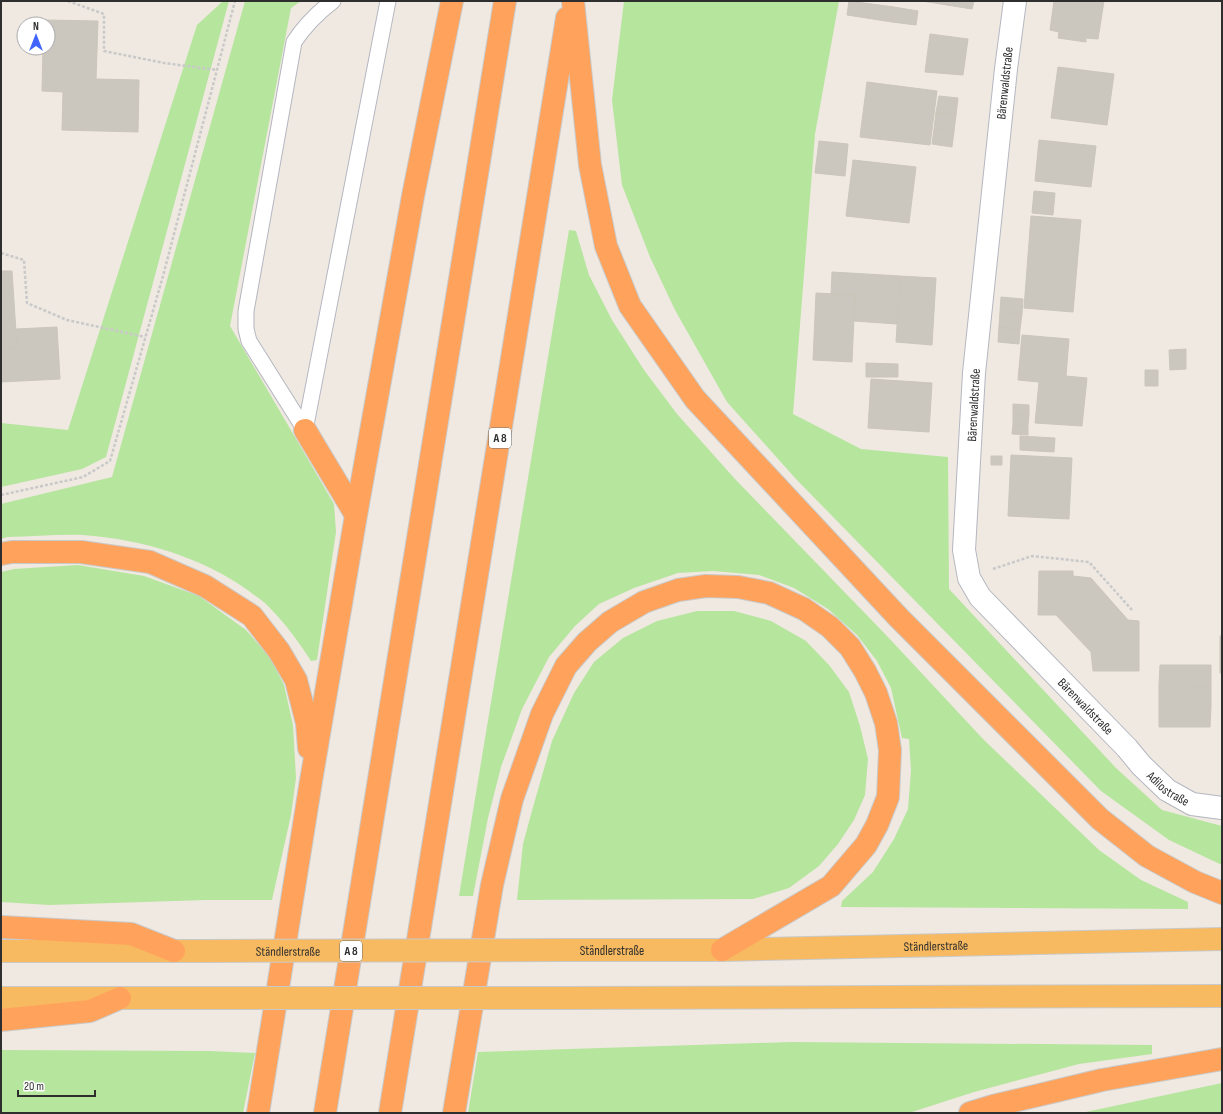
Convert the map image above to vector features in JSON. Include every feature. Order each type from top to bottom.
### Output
[{"type":"highway","points":[[258,1113],[311,781],[356,515],[413,196],[452,1]]},
{"type":"highway","name":"A 8","points":[[325,1113],[505,1]]},
{"type":"highway","name":"A 8","points":[[390,1113],[570,1]]},
{"type":"highway","points":[[573,1],[590,165],[606,246],[630,306],[695,399],[899,618],[1100,819],[1147,856],[1195,882],[1222,893]]},
{"type":"highway","points":[[305,430],[356,515]]},
{"type":"highway","points":[[1,554],[12,552],[81,552],[150,562],[205,586],[252,616],[279,651],[296,680],[307,724],[311,781]]},
{"type":"highway","points":[[454,1113],[492,885],[512,799],[542,714],[566,666],[587,642],[610,622],[644,602],[678,590],[706,586],[738,587],[769,594],[804,609],[830,628],[850,647],[876,693],[886,723],[890,750],[888,797],[877,825],[866,845],[831,886],[722,950]]},
{"type":"highway","points":[[1,928],[131,934],[174,951]]},
{"type":"highway","name":"Ständlerstraße","points":[[1,951],[722,950],[1222,939]]},
{"type":"highway","points":[[1,998],[1222,996]]},
{"type":"highway","points":[[1,1020],[90,1011],[120,998]]},
{"type":"highway","points":[[970,1113],[993,1106],[1102,1080],[1222,1059]]},
{"type":"street","name":"Bärenwaldstraße","points":[[1015,1],[1006,69],[974,373],[964,550],[969,578],[980,597],[1127,748]]},
{"type":"street","name":"Adilostraße","points":[[1127,748],[1167,790],[1192,804],[1222,808]]},
{"type":"lane","points":[[305,430],[249,341],[246,329],[246,311],[294,42],[315,16],[333,1]]},
{"type":"lane","points":[[305,430],[388,1]]},
{"type":"path","points":[[68,1],[104,14],[104,52],[164,63],[217,70]]},
{"type":"path","points":[[1,495],[83,477],[110,461],[163,276],[235,1]]},
{"type":"path","points":[[1,253],[24,260],[26,303],[67,320],[145,337]]},
{"type":"path","points":[[969,578],[1032,556],[1089,562],[1132,610]]},
{"type":"green space","points":[[223,1],[229,1],[106,457],[82,469],[1,487],[1,423],[68,430],[197,25]]},
{"type":"green space","points":[[245,1],[301,1],[291,8],[230,326],[334,504],[336,532],[317,660],[311,661],[286,626],[263,602],[231,579],[191,559],[149,546],[105,537],[64,535],[7,537],[1,539],[1,504],[112,477]]},
{"type":"green space","points":[[624,1],[839,1],[815,134],[793,414],[861,449],[948,457],[949,589],[1116,768],[1162,810],[1222,826],[1222,865],[1169,840],[1101,791],[796,479],[727,402],[675,310],[650,257],[622,185],[612,100]]},
{"type":"green space","points":[[569,230],[576,231],[589,275],[612,320],[644,370],[677,414],[735,479],[887,636],[983,739],[1099,850],[1141,880],[1188,902],[1188,909],[841,907],[842,901],[873,872],[894,839],[908,809],[911,770],[909,739],[902,738],[891,688],[877,661],[857,635],[828,609],[794,588],[759,575],[713,571],[678,573],[634,588],[599,604],[575,626],[549,657],[522,709],[501,767],[488,818],[473,896],[459,896]]},
{"type":"green space","points":[[78,565],[144,576],[199,596],[246,630],[271,659],[284,685],[293,725],[296,778],[291,815],[272,900],[206,900],[49,905],[1,902],[1,572],[14,569]]},
{"type":"green space","points":[[697,611],[734,611],[771,621],[806,641],[829,665],[849,692],[860,726],[868,759],[865,795],[854,820],[838,844],[819,866],[789,888],[753,899],[517,900],[523,844],[533,807],[552,741],[574,693],[594,662],[623,638],[657,621]]},
{"type":"green space","points":[[791,1042],[1152,1045],[1152,1054],[1079,1064],[974,1092],[909,1113],[468,1113],[478,1052]]},
{"type":"green space","points":[[1,1050],[209,1051],[255,1053],[243,1113],[1,1113]]},
{"type":"green space","points":[[1222,1083],[1222,1113],[1081,1113]]},
{"type":"building","points":[[849,1],[894,7],[892,22],[847,15]]},
{"type":"building","points":[[922,1],[974,1],[972,9]]},
{"type":"building","points":[[1054,1],[1104,1],[1098,39],[1086,38],[1086,42],[1058,38],[1059,32],[1050,30]]},
{"type":"building","points":[[894,7],[918,11],[916,25],[892,22]]},
{"type":"building","points":[[56,20],[98,21],[96,79],[139,80],[138,132],[62,130],[63,92],[42,91],[43,56],[56,56]]},
{"type":"building","points":[[930,34],[968,39],[963,75],[925,72]]},
{"type":"building","points":[[1058,67],[1114,74],[1107,125],[1051,118]]},
{"type":"building","points":[[867,82],[937,91],[930,145],[860,137]]},
{"type":"building","points":[[939,96],[958,98],[956,115],[936,112]]},
{"type":"building","points":[[936,112],[956,115],[954,131],[934,129]]},
{"type":"building","points":[[934,129],[954,131],[952,147],[932,144]]},
{"type":"building","points":[[1039,140],[1096,146],[1091,187],[1035,181]]},
{"type":"building","points":[[819,141],[848,144],[845,176],[815,173]]},
{"type":"building","points":[[853,160],[916,167],[909,223],[846,216]]},
{"type":"building","points":[[1034,191],[1055,193],[1054,204],[1033,202]]},
{"type":"building","points":[[1033,202],[1054,204],[1053,215],[1032,213]]},
{"type":"building","points":[[1031,216],[1081,220],[1073,312],[1024,308]]},
{"type":"building","points":[[1,271],[12,271],[17,348],[1,349]]},
{"type":"building","points":[[832,272],[900,276],[897,324],[854,321],[855,295],[831,294]]},
{"type":"building","points":[[900,276],[936,278],[932,345],[896,342]]},
{"type":"building","points":[[816,293],[855,295],[852,362],[813,360]]},
{"type":"building","points":[[1001,297],[1023,299],[1022,314],[1000,312]]},
{"type":"building","points":[[1000,312],[1022,314],[1020,329],[999,327]]},
{"type":"building","points":[[57,327],[60,379],[1,382],[1,349],[17,348],[16,329]]},
{"type":"building","points":[[999,327],[1020,329],[1019,344],[998,342]]},
{"type":"building","points":[[1022,335],[1069,339],[1066,376],[1087,378],[1082,426],[1035,423],[1039,382],[1018,380]]},
{"type":"building","points":[[1186,349],[1186,369],[1170,370],[1169,350]]},
{"type":"building","points":[[866,363],[898,364],[898,377],[866,377]]},
{"type":"building","points":[[1145,370],[1158,370],[1158,386],[1145,386]]},
{"type":"building","points":[[871,379],[932,383],[929,432],[868,428]]},
{"type":"building","points":[[1013,404],[1029,405],[1029,415],[1013,414]]},
{"type":"building","points":[[1013,414],[1029,415],[1028,425],[1013,424]]},
{"type":"building","points":[[1013,424],[1028,425],[1028,435],[1012,434]]},
{"type":"building","points":[[1020,436],[1055,438],[1054,452],[1020,450]]},
{"type":"building","points":[[1011,455],[1072,458],[1069,519],[1008,516]]},
{"type":"building","points":[[991,456],[1002,456],[1002,465],[991,465]]},
{"type":"building","points":[[1039,571],[1073,571],[1073,576],[1091,578],[1128,620],[1139,621],[1139,671],[1093,671],[1091,652],[1056,615],[1038,615]]},
{"type":"building","points":[[1220,636],[1222,636],[1222,673],[1220,673]]},
{"type":"building","points":[[1160,665],[1211,665],[1211,686],[1159,685]]},
{"type":"building","points":[[1159,685],[1211,686],[1211,707],[1159,707]]},
{"type":"building","points":[[1159,707],[1211,707],[1210,727],[1159,727]]}]
